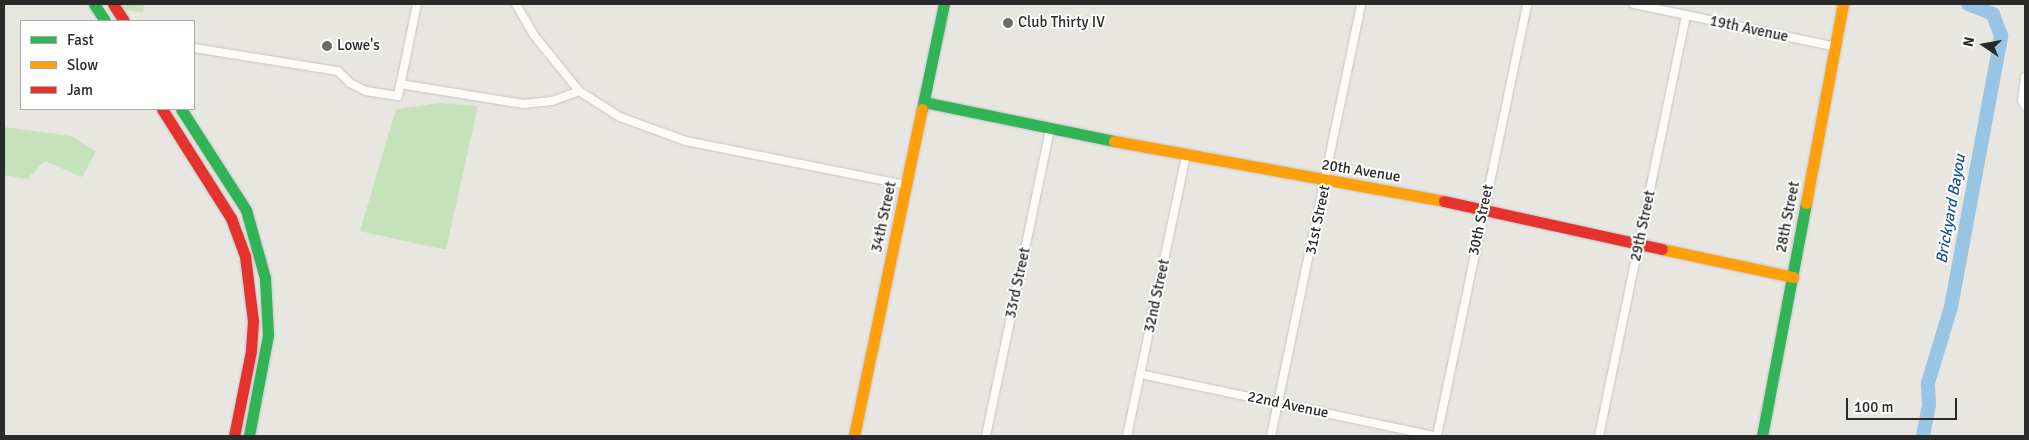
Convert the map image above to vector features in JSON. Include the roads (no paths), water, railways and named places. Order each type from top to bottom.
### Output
[{"type":"street","points":[[94,4],[104,20]]},
{"type":"street","points":[[112,4],[123,20]]},
{"type":"street","points":[[195,48],[338,71],[350,83],[366,91],[398,96],[417,4]]},
{"type":"street","points":[[516,4],[539,42],[578,91],[620,117],[686,141],[906,185]]},
{"type":"street","name":"34th Street","points":[[854,436],[944,4]]},
{"type":"street","name":"31st Street","points":[[1271,436],[1326,180],[1361,4]]},
{"type":"street","name":"30th Street","points":[[1436,436],[1527,4]]},
{"type":"street","name":"19th Avenue","points":[[1634,4],[1836,47]]},
{"type":"street","name":"28th Street","points":[[1762,436],[1844,4]]},
{"type":"street","name":"29th Street","points":[[1599,436],[1686,15]]},
{"type":"street","points":[[2025,77],[2022,101],[2025,106]]},
{"type":"street","points":[[400,84],[523,104],[552,101],[578,91]]},
{"type":"street","name":"20th Avenue","points":[[924,102],[1186,156],[1484,210],[1792,276]]},
{"type":"street","points":[[163,110],[231,218],[245,256],[253,321],[251,351],[234,436]]},
{"type":"street","points":[[182,110],[246,210],[263,268],[268,335],[249,436]]},
{"type":"street","name":"33rd Street","points":[[986,436],[1050,129]]},
{"type":"street","name":"32nd Street","points":[[1127,436],[1186,156]]},
{"type":"street","name":"22nd Avenue","points":[[1140,374],[1436,436]]},
{"type":"waterway","name":"Brickyard Bayou","points":[[1923,436],[1929,405],[1928,383],[1951,307],[2001,36],[1993,14],[1968,4]]},
{"type":"place","name":"Club Thirty IV","points":[[1008,23]]},
{"type":"place","name":"Lowe's","points":[[327,46]]}]
